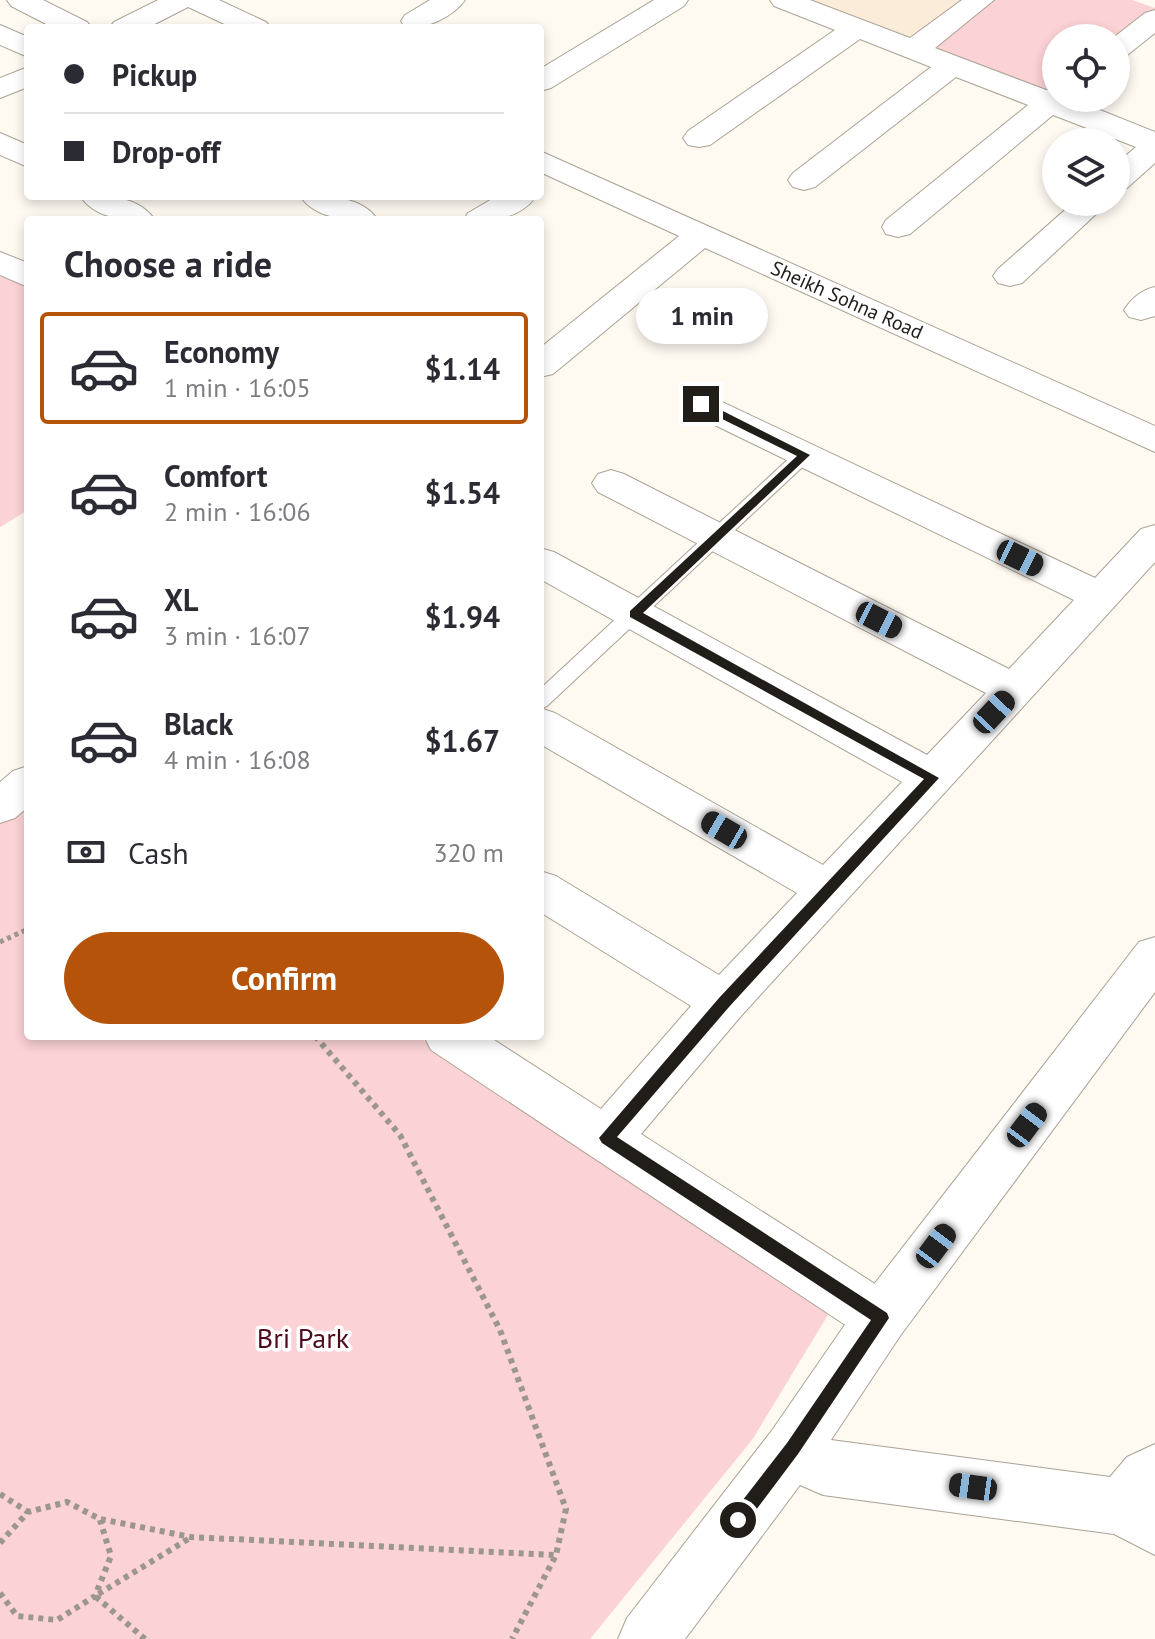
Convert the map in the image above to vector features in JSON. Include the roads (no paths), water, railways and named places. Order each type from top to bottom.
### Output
[{"type":"street","points":[[21,0],[69,24]]},
{"type":"street","points":[[132,24],[180,0]]},
{"type":"street","points":[[196,0],[247,24]]},
{"type":"street","points":[[415,21],[451,0]]},
{"type":"street","points":[[784,0],[1042,96]]},
{"type":"street","points":[[913,50],[980,0]]},
{"type":"street","points":[[1132,0],[1155,8]]},
{"type":"street","points":[[544,79],[661,2]]},
{"type":"street","points":[[1130,39],[1155,19]]},
{"type":"street","points":[[699,138],[857,28]]},
{"type":"street","points":[[0,34],[24,46]]},
{"type":"street","points":[[804,180],[953,65]]},
{"type":"street","points":[[0,89],[24,78]]},
{"type":"street","points":[[898,227],[1042,109]]},
{"type":"street","points":[[1080,112],[1155,145],[1130,168]]},
{"type":"street","points":[[0,142],[24,156]]},
{"type":"street","name":"Sheikh Sohna Road","points":[[547,172],[701,234],[1155,440]]},
{"type":"street","points":[[103,200],[132,216]]},
{"type":"street","points":[[324,200],[354,216]]},
{"type":"street","points":[[487,216],[513,200]]},
{"type":"street","points":[[1010,276],[1077,216]]},
{"type":"street","points":[[544,363],[701,234]]},
{"type":"street","points":[[0,262],[24,275]]},
{"type":"street","points":[[701,404],[1101,597]]},
{"type":"street","points":[[611,483],[1015,690]]},
{"type":"street","points":[[607,1138],[724,1002],[1155,538]]},
{"type":"street","points":[[544,564],[932,778]]},
{"type":"street","points":[[544,726],[829,890]]},
{"type":"street","points":[[0,806],[24,786]]},
{"type":"street","points":[[544,891],[724,1002]]},
{"type":"street","points":[[648,1639],[793,1448],[881,1318],[1155,956]]},
{"type":"street","points":[[454,1040],[881,1318]]},
{"type":"street","points":[[793,1448],[823,1467],[1144,1502]]},
{"type":"lane","points":[[544,697],[804,455]]},
{"type":"park label","name":"Bri Park","points":[[303,1337]]}]
